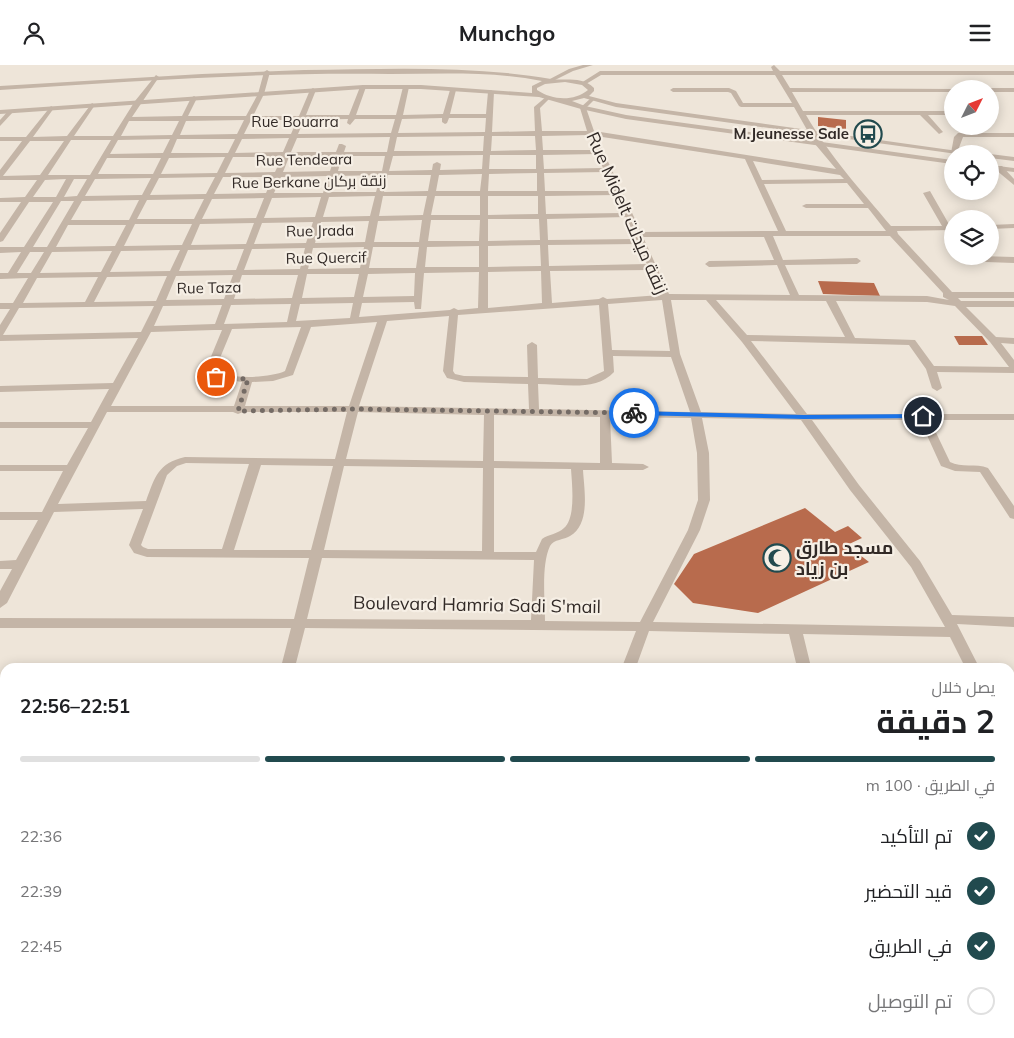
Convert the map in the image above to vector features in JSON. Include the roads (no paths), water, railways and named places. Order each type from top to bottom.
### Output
[{"type":"street","points":[[543,96],[534,91],[534,87],[571,70],[590,65]]},
{"type":"street","points":[[594,65],[600,73]]},
{"type":"street","points":[[997,65],[1014,82]]},
{"type":"street","points":[[774,68],[819,144],[892,231],[993,340],[1014,369]]},
{"type":"street","points":[[0,88],[156,77],[267,72],[429,72],[513,75],[584,83],[600,73],[774,68],[883,72],[1014,73]]},
{"type":"street","points":[[0,603],[94,425],[147,332],[197,221],[222,176],[261,94],[267,72]]},
{"type":"street","points":[[883,72],[889,78]]},
{"type":"street","points":[[0,333],[137,102],[156,77]]},
{"type":"street","name":"Rue Midelt زنقة ميدلت","points":[[584,83],[591,88],[586,101],[591,133],[666,297],[675,354],[696,414],[703,453],[704,500],[694,530],[645,625],[631,663]]},
{"type":"street","points":[[894,84],[900,90]]},
{"type":"street","points":[[291,324],[310,244],[363,87]]},
{"type":"street","points":[[354,320],[384,172],[406,87]]},
{"type":"street","points":[[0,112],[313,90],[406,87],[543,96],[586,101],[944,150]]},
{"type":"street","points":[[307,323],[289,373],[277,377],[248,379],[216,377],[210,371],[238,273],[313,90]]},
{"type":"street","points":[[418,315],[420,269],[427,216],[453,90]]},
{"type":"street","points":[[673,90],[732,91],[739,104],[745,105],[796,105]]},
{"type":"street","points":[[787,90],[944,90]]},
{"type":"street","points":[[999,90],[1014,90]]},
{"type":"street","points":[[836,91],[842,98]]},
{"type":"street","points":[[482,309],[484,193],[490,134],[488,115],[491,92]]},
{"type":"street","points":[[543,96],[536,107],[547,304]]},
{"type":"street","points":[[88,305],[177,137],[194,98]]},
{"type":"street","points":[[586,101],[626,117],[944,161]]},
{"type":"street","points":[[1,236],[92,105]]},
{"type":"street","points":[[848,106],[853,113]]},
{"type":"street","points":[[0,177],[51,108]]},
{"type":"street","points":[[0,124],[11,111]]},
{"type":"street","points":[[802,113],[944,113]]},
{"type":"street","points":[[922,113],[939,132]]},
{"type":"street","points":[[128,119],[488,115]]},
{"type":"street","name":"Rue Bouarra","points":[[0,139],[591,133],[844,173]]},
{"type":"street","points":[[956,145],[958,137],[961,135],[1014,135]]},
{"type":"street","points":[[105,156],[600,152]]},
{"type":"street","points":[[999,157],[1014,159]]},
{"type":"street","points":[[748,158],[783,233]]},
{"type":"street","points":[[999,168],[1014,170]]},
{"type":"street","points":[[999,168],[1014,183]]},
{"type":"street","name":"Rue Tendeara","points":[[0,177],[71,178],[436,171],[608,170]]},
{"type":"street","points":[[11,276],[71,178]]},
{"type":"street","points":[[759,182],[851,181]]},
{"type":"street","name":"Rue Berkane زنقة بركان","points":[[0,200],[381,194],[619,193]]},
{"type":"street","points":[[927,193],[944,219]]},
{"type":"street","points":[[806,206],[871,206]]},
{"type":"street","points":[[65,223],[427,216],[629,215]]},
{"type":"street","points":[[999,227],[1014,226]]},
{"type":"street","name":"Rue Jrada","points":[[0,250],[543,242],[944,228]]},
{"type":"street","points":[[767,233],[778,263],[794,297]]},
{"type":"street","points":[[999,259],[1014,259]]},
{"type":"street","points":[[709,264],[857,261]]},
{"type":"street","name":"Rue Quercif","points":[[0,276],[653,267]]},
{"type":"street","points":[[927,299],[950,295],[1014,295]]},
{"type":"street","points":[[0,338],[291,324],[547,304],[666,297],[927,299],[960,304],[1014,304]]},
{"type":"street","points":[[709,298],[743,338],[804,417],[851,483],[913,563],[936,596],[970,663]]},
{"type":"street","name":"Rue Taza","points":[[0,306],[419,299]]},
{"type":"street","points":[[830,299],[851,341]]},
{"type":"street","points":[[454,311],[448,371],[451,376],[464,379],[588,382],[598,379],[609,372],[604,300]]},
{"type":"street","points":[[289,663],[353,409],[383,318]]},
{"type":"street","points":[[743,338],[851,341],[904,340],[916,345],[931,369],[937,388]]},
{"type":"street","points":[[993,340],[1014,341]]},
{"type":"street","points":[[532,345],[534,412]]},
{"type":"street","points":[[607,353],[675,354]]},
{"type":"street","points":[[931,369],[1014,369]]},
{"type":"street","points":[[238,411],[248,379]]},
{"type":"street","points":[[0,389],[116,386]]},
{"type":"street","points":[[104,409],[238,411],[353,409],[804,417],[1014,417]]},
{"type":"street","points":[[488,556],[489,411]]},
{"type":"street","points":[[605,413],[606,467]]},
{"type":"street","points":[[923,416],[945,464],[956,469],[978,468],[984,470],[1014,515]]},
{"type":"street","points":[[0,425],[94,425]]},
{"type":"street","points":[[541,556],[147,553],[138,550],[136,545],[162,474],[177,462],[185,460],[643,467]]},
{"type":"street","points":[[227,553],[256,461]]},
{"type":"street","points":[[538,625],[541,556],[544,544],[548,540],[567,533],[577,520],[577,466]]},
{"type":"street","points":[[0,468],[71,468]]},
{"type":"street","points":[[0,516],[150,505]]},
{"type":"street","points":[[0,565],[21,564]]},
{"type":"street","points":[[946,619],[1014,622]]},
{"type":"street","name":"Boulevard Hamria Sadi S'mail","points":[[0,623],[299,622],[645,625],[953,632]]},
{"type":"street","points":[[795,629],[803,663]]},
{"type":"place","name":"M.Jeunesse Sale","points":[[868,134]]},
{"type":"place","name":"مسجد طارق بن زياد","points":[[777,558]]}]
